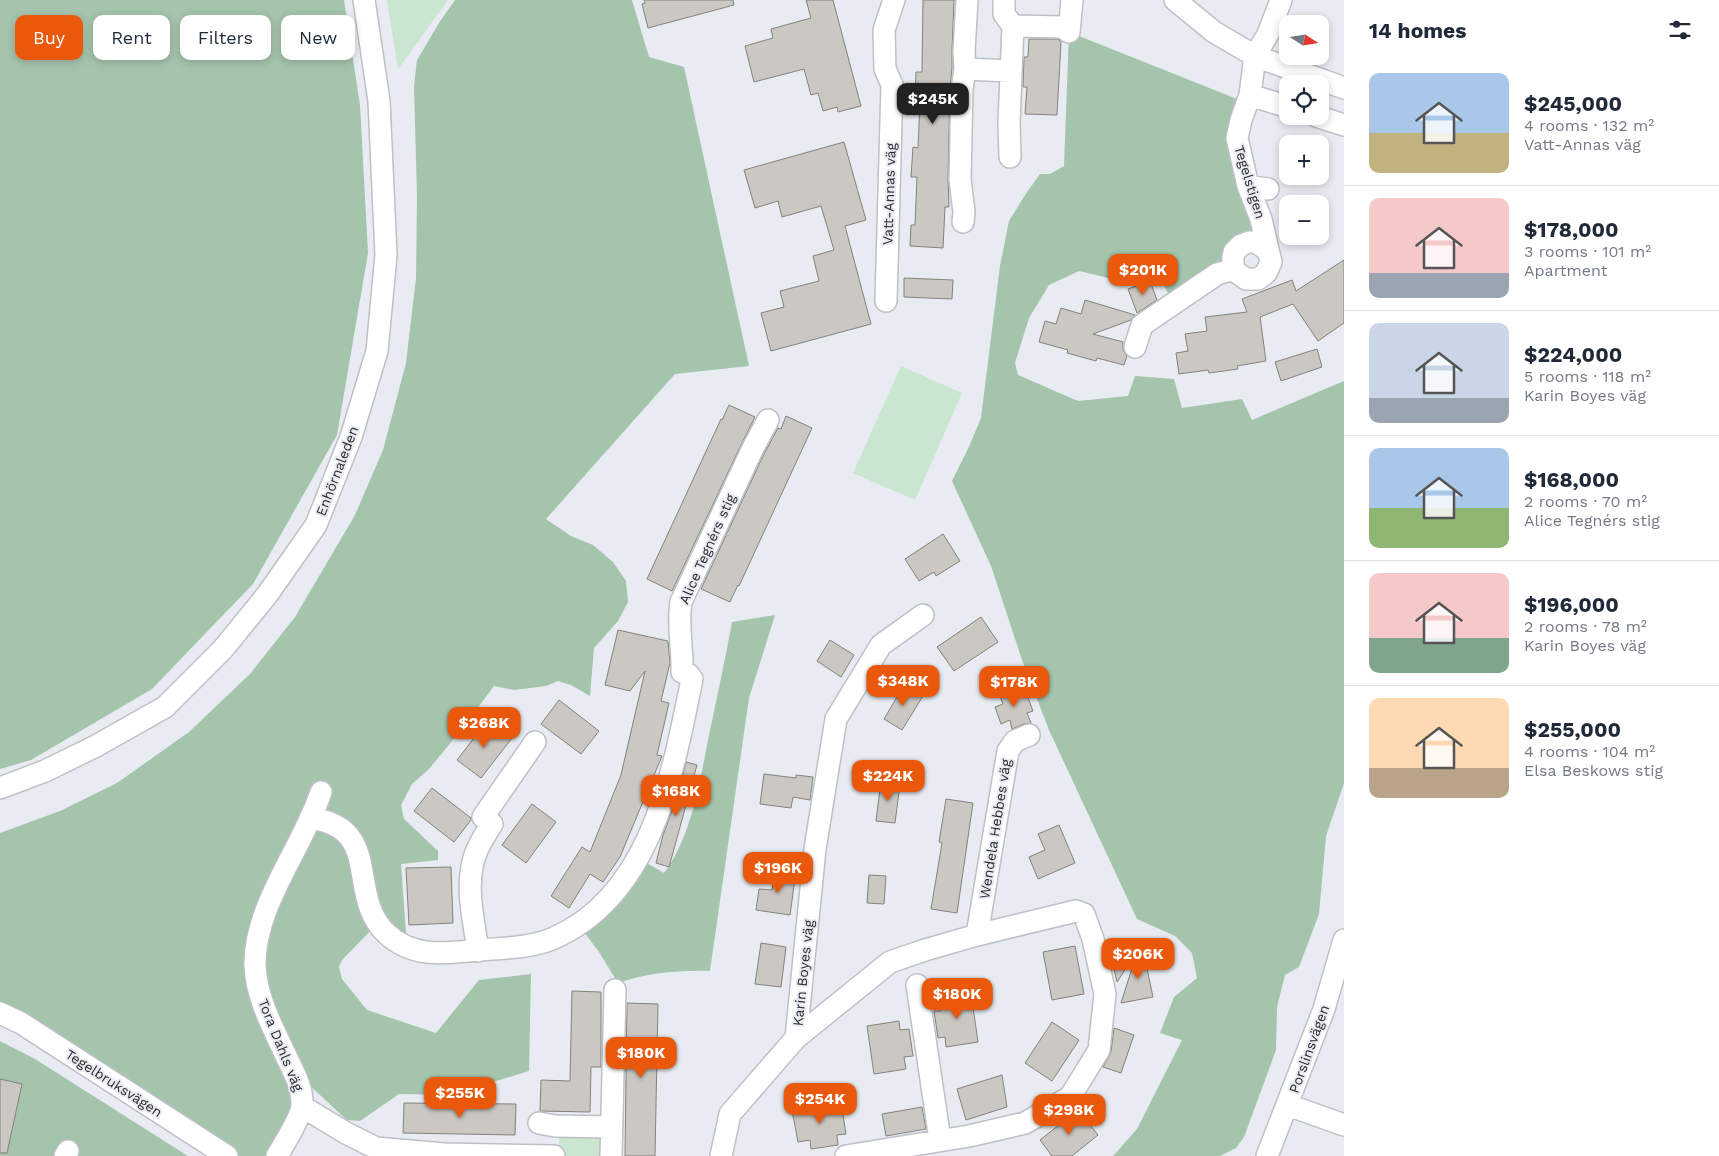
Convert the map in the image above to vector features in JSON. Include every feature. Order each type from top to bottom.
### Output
[{"type":"street","name":"Enhörnaleden","points":[[0,788],[45,771],[96,746],[166,707],[223,649],[266,595],[316,525],[351,437],[377,351],[386,255],[379,101],[364,0]]},
{"type":"street","name":"Vatt-Annas väg","points":[[886,302],[892,84],[885,69],[884,30],[894,0]]},
{"type":"street","points":[[963,222],[964,212],[960,179],[962,89],[965,69],[964,51],[967,0]]},
{"type":"street","points":[[1004,0],[1004,14],[1013,26],[1010,157]]},
{"type":"street","points":[[1013,26],[1062,27],[1069,32],[1072,0]]},
{"type":"street","points":[[1176,0],[1214,32],[1255,56],[1344,88]]},
{"type":"street","points":[[1255,56],[1268,34],[1280,0]]},
{"type":"street","name":"Tegelstigen","points":[[1135,347],[1142,325],[1217,274],[1234,269],[1232,257],[1241,245],[1253,242],[1262,245],[1267,250],[1258,187],[1236,138],[1250,95],[1255,56]]},
{"type":"street","points":[[965,69],[1011,72]]},
{"type":"street","points":[[1250,95],[1279,104]]},
{"type":"street","points":[[1329,120],[1344,125]]},
{"type":"street","name":"Alice Tegnérs stig","points":[[310,818],[325,820],[335,824],[342,828],[350,837],[356,848],[372,912],[385,932],[394,940],[407,947],[427,953],[450,954],[533,945],[553,939],[570,930],[586,918],[616,890],[630,871],[653,830],[667,787],[692,679],[688,674],[682,672],[681,638],[678,618],[681,602],[768,420]]},
{"type":"street","name":"Karin Boyes väg","points":[[796,1038],[815,849],[836,719],[880,645],[922,615]]},
{"type":"street","name":"Wendela Hebbes väg","points":[[977,935],[1008,751],[1015,741],[1029,735]]},
{"type":"street","points":[[478,951],[471,896],[473,861],[482,840],[492,824],[482,817],[535,742]]},
{"type":"street","name":"Tora Dahls väg","points":[[277,1156],[303,1107],[299,1084],[271,1024],[260,992],[255,966],[258,936],[268,907],[321,792]]},
{"type":"street","points":[[721,1156],[730,1114],[796,1038],[890,962],[977,935],[1076,910],[1084,914],[1105,994],[1099,1050],[1070,1096],[1025,1123],[846,1156]]},
{"type":"street","name":"Porslinsvägen","points":[[1267,1156],[1324,1009],[1344,940]]},
{"type":"street","points":[[917,985],[940,1140]]},
{"type":"street","points":[[611,1156],[614,990]]},
{"type":"street","name":"Tegelbruksvägen","points":[[0,1013],[29,1028],[227,1156]]},
{"type":"street","points":[[1288,1105],[1344,1125]]},
{"type":"street","points":[[303,1107],[346,1133],[376,1148],[444,1154],[554,1156],[547,1125],[612,1127]]},
{"type":"green space","points":[[0,0],[344,0],[346,15],[281,15],[281,60],[353,60],[360,105],[368,253],[337,435],[253,584],[152,689],[31,760],[0,769]]},
{"type":"green space","points":[[387,0],[448,0],[398,69]]},
{"type":"green space","points":[[455,0],[632,0],[649,57],[684,67],[749,366],[675,374],[546,519],[571,536],[593,545],[613,562],[626,581],[628,602],[618,621],[594,648],[590,696],[571,685],[558,681],[546,686],[514,690],[494,686],[429,769],[412,784],[401,805],[404,819],[438,851],[438,860],[401,864],[407,947],[378,923],[342,960],[339,967],[342,979],[367,1010],[436,1033],[479,980],[531,974],[529,1071],[450,1095],[399,1094],[360,1121],[347,1120],[308,1084],[277,1156],[227,1156],[0,1013],[0,833],[60,811],[117,783],[189,732],[250,674],[295,617],[355,515],[383,450],[406,363],[416,278],[417,197],[414,86],[417,60]]},
{"type":"green space","points":[[1069,32],[1247,103],[1241,120],[1256,242],[1174,304],[1155,270],[1121,281],[1079,271],[1049,285],[1029,318],[1015,363],[1018,375],[1078,401],[1128,396],[1135,376],[1174,379],[1182,408],[1242,399],[1252,420],[1344,381],[1344,783],[1326,836],[1319,914],[1299,967],[1285,975],[1277,1007],[1276,1050],[1244,1137],[1236,1148],[1220,1156],[1113,1156],[1137,1129],[1182,1040],[1160,1033],[1174,997],[1197,978],[1192,953],[1175,936],[1137,919],[1049,730],[1022,660],[991,566],[952,481],[981,418],[1000,266],[1009,221],[1040,174],[1050,174],[1064,166]]},
{"type":"green space","points":[[901,366],[962,393],[915,500],[853,473]]},
{"type":"green space","points":[[775,615],[749,698],[710,971],[663,973],[618,983],[599,952],[578,924],[638,858],[664,873],[674,858],[682,842],[694,807],[732,622]]},
{"type":"green space","points":[[0,1041],[35,1059],[188,1156],[0,1156]]},
{"type":"green space","points":[[559,1130],[608,1131],[607,1156],[559,1156]]},
{"type":"building","points":[[644,0],[733,0],[734,5],[648,28],[642,4],[645,3]]},
{"type":"building","points":[[806,0],[833,0],[861,106],[838,112],[837,107],[823,111],[818,93],[811,95],[804,69],[754,82],[745,46],[773,38],[771,29],[811,18]]},
{"type":"building","points":[[923,0],[954,0],[950,89],[949,207],[945,207],[943,248],[910,246],[911,225],[915,225],[917,177],[911,177],[913,147],[918,148],[920,102],[915,102],[916,72],[922,72]]},
{"type":"building","points":[[1029,39],[1058,39],[1061,42],[1057,115],[1025,114],[1027,87],[1023,87],[1024,57],[1028,57]]},
{"type":"building","points":[[844,142],[866,220],[845,226],[871,324],[771,351],[761,313],[784,307],[780,291],[819,281],[813,256],[834,250],[821,206],[782,217],[778,201],[755,208],[744,170]]},
{"type":"building","points":[[1344,260],[1344,323],[1318,341],[1293,304],[1260,317],[1266,361],[1237,366],[1238,369],[1209,373],[1208,370],[1179,374],[1176,353],[1188,351],[1185,334],[1207,331],[1205,317],[1247,312],[1242,299],[1292,280],[1296,291]]},
{"type":"building","points":[[904,278],[953,280],[952,299],[904,297]]},
{"type":"building","points":[[1150,281],[1157,300],[1137,313],[1128,289]]},
{"type":"building","points":[[1085,300],[1135,315],[1131,320],[1093,334],[1123,342],[1123,350],[1127,356],[1124,365],[1097,358],[1096,361],[1067,353],[1068,350],[1039,342],[1045,321],[1056,324],[1061,308],[1081,314]]},
{"type":"building","points":[[1317,349],[1322,367],[1281,381],[1275,362]]},
{"type":"building","points":[[729,405],[755,417],[672,591],[647,579]]},
{"type":"building","points":[[786,416],[812,428],[730,602],[701,589],[763,456],[778,428],[781,429]]},
{"type":"building","points":[[943,534],[960,561],[936,576],[934,572],[919,581],[905,559]]},
{"type":"building","points":[[981,617],[998,642],[954,671],[937,647]]},
{"type":"building","points":[[618,630],[668,641],[670,663],[661,701],[669,703],[657,755],[662,756],[620,857],[603,882],[590,874],[569,908],[551,896],[582,847],[590,852],[621,775],[645,671],[630,691],[605,685]]},
{"type":"building","points":[[830,640],[854,655],[841,677],[817,661]]},
{"type":"building","points":[[904,685],[923,696],[902,730],[884,719]]},
{"type":"building","points":[[1018,687],[1021,697],[1027,695],[1033,711],[1027,713],[1031,723],[1012,729],[1010,720],[1001,724],[995,707],[1003,704],[999,694]]},
{"type":"building","points":[[559,700],[599,731],[581,754],[541,724]]},
{"type":"building","points":[[488,720],[512,738],[481,778],[457,760]]},
{"type":"building","points":[[686,762],[697,765],[669,867],[656,863],[663,835],[678,795]]},
{"type":"building","points":[[764,774],[796,778],[796,775],[813,777],[810,800],[793,797],[791,808],[760,804]]},
{"type":"building","points":[[881,781],[900,784],[895,823],[876,821]]},
{"type":"building","points":[[432,788],[471,818],[454,842],[414,811]]},
{"type":"building","points":[[946,799],[973,803],[957,913],[931,909],[942,843],[939,842]]},
{"type":"building","points":[[532,804],[556,822],[526,863],[502,845]]},
{"type":"building","points":[[1059,825],[1075,863],[1038,879],[1029,857],[1045,850],[1038,834]]},
{"type":"building","points":[[451,867],[453,923],[409,925],[406,868]]},
{"type":"building","points":[[775,868],[796,871],[790,915],[756,910],[759,889],[772,890]]},
{"type":"building","points":[[869,875],[886,876],[884,904],[867,903]]},
{"type":"building","points":[[1141,940],[1153,997],[1121,1003]]},
{"type":"building","points":[[761,943],[786,947],[781,987],[755,984]]},
{"type":"building","points":[[1075,946],[1084,994],[1052,1000],[1043,952]]},
{"type":"building","points":[[1138,950],[1117,982],[1111,955]]},
{"type":"building","points":[[572,991],[601,992],[601,1067],[591,1067],[590,1112],[540,1111],[541,1080],[570,1081]]},
{"type":"building","points":[[971,993],[978,1042],[946,1047],[945,1037],[938,1038],[934,1011],[941,1011],[939,998]]},
{"type":"building","points":[[627,1003],[658,1004],[655,1156],[625,1156]]},
{"type":"building","points":[[899,1021],[900,1030],[909,1029],[913,1056],[904,1057],[906,1069],[874,1074],[867,1026]]},
{"type":"building","points":[[1052,1022],[1079,1040],[1052,1081],[1025,1063]]},
{"type":"building","points":[[1114,1028],[1134,1035],[1121,1073],[1103,1067],[1111,1052]]},
{"type":"building","points":[[1002,1075],[1007,1107],[966,1120],[957,1089]]},
{"type":"building","points":[[0,1079],[22,1084],[7,1153],[0,1153]]},
{"type":"building","points":[[841,1102],[846,1134],[837,1135],[838,1145],[811,1149],[810,1140],[798,1142],[792,1110]]},
{"type":"building","points":[[404,1103],[516,1104],[515,1135],[403,1133]]},
{"type":"building","points":[[922,1107],[926,1129],[886,1136],[882,1114]]},
{"type":"building","points":[[1078,1110],[1098,1135],[1072,1156],[1052,1156],[1040,1140]]}]
